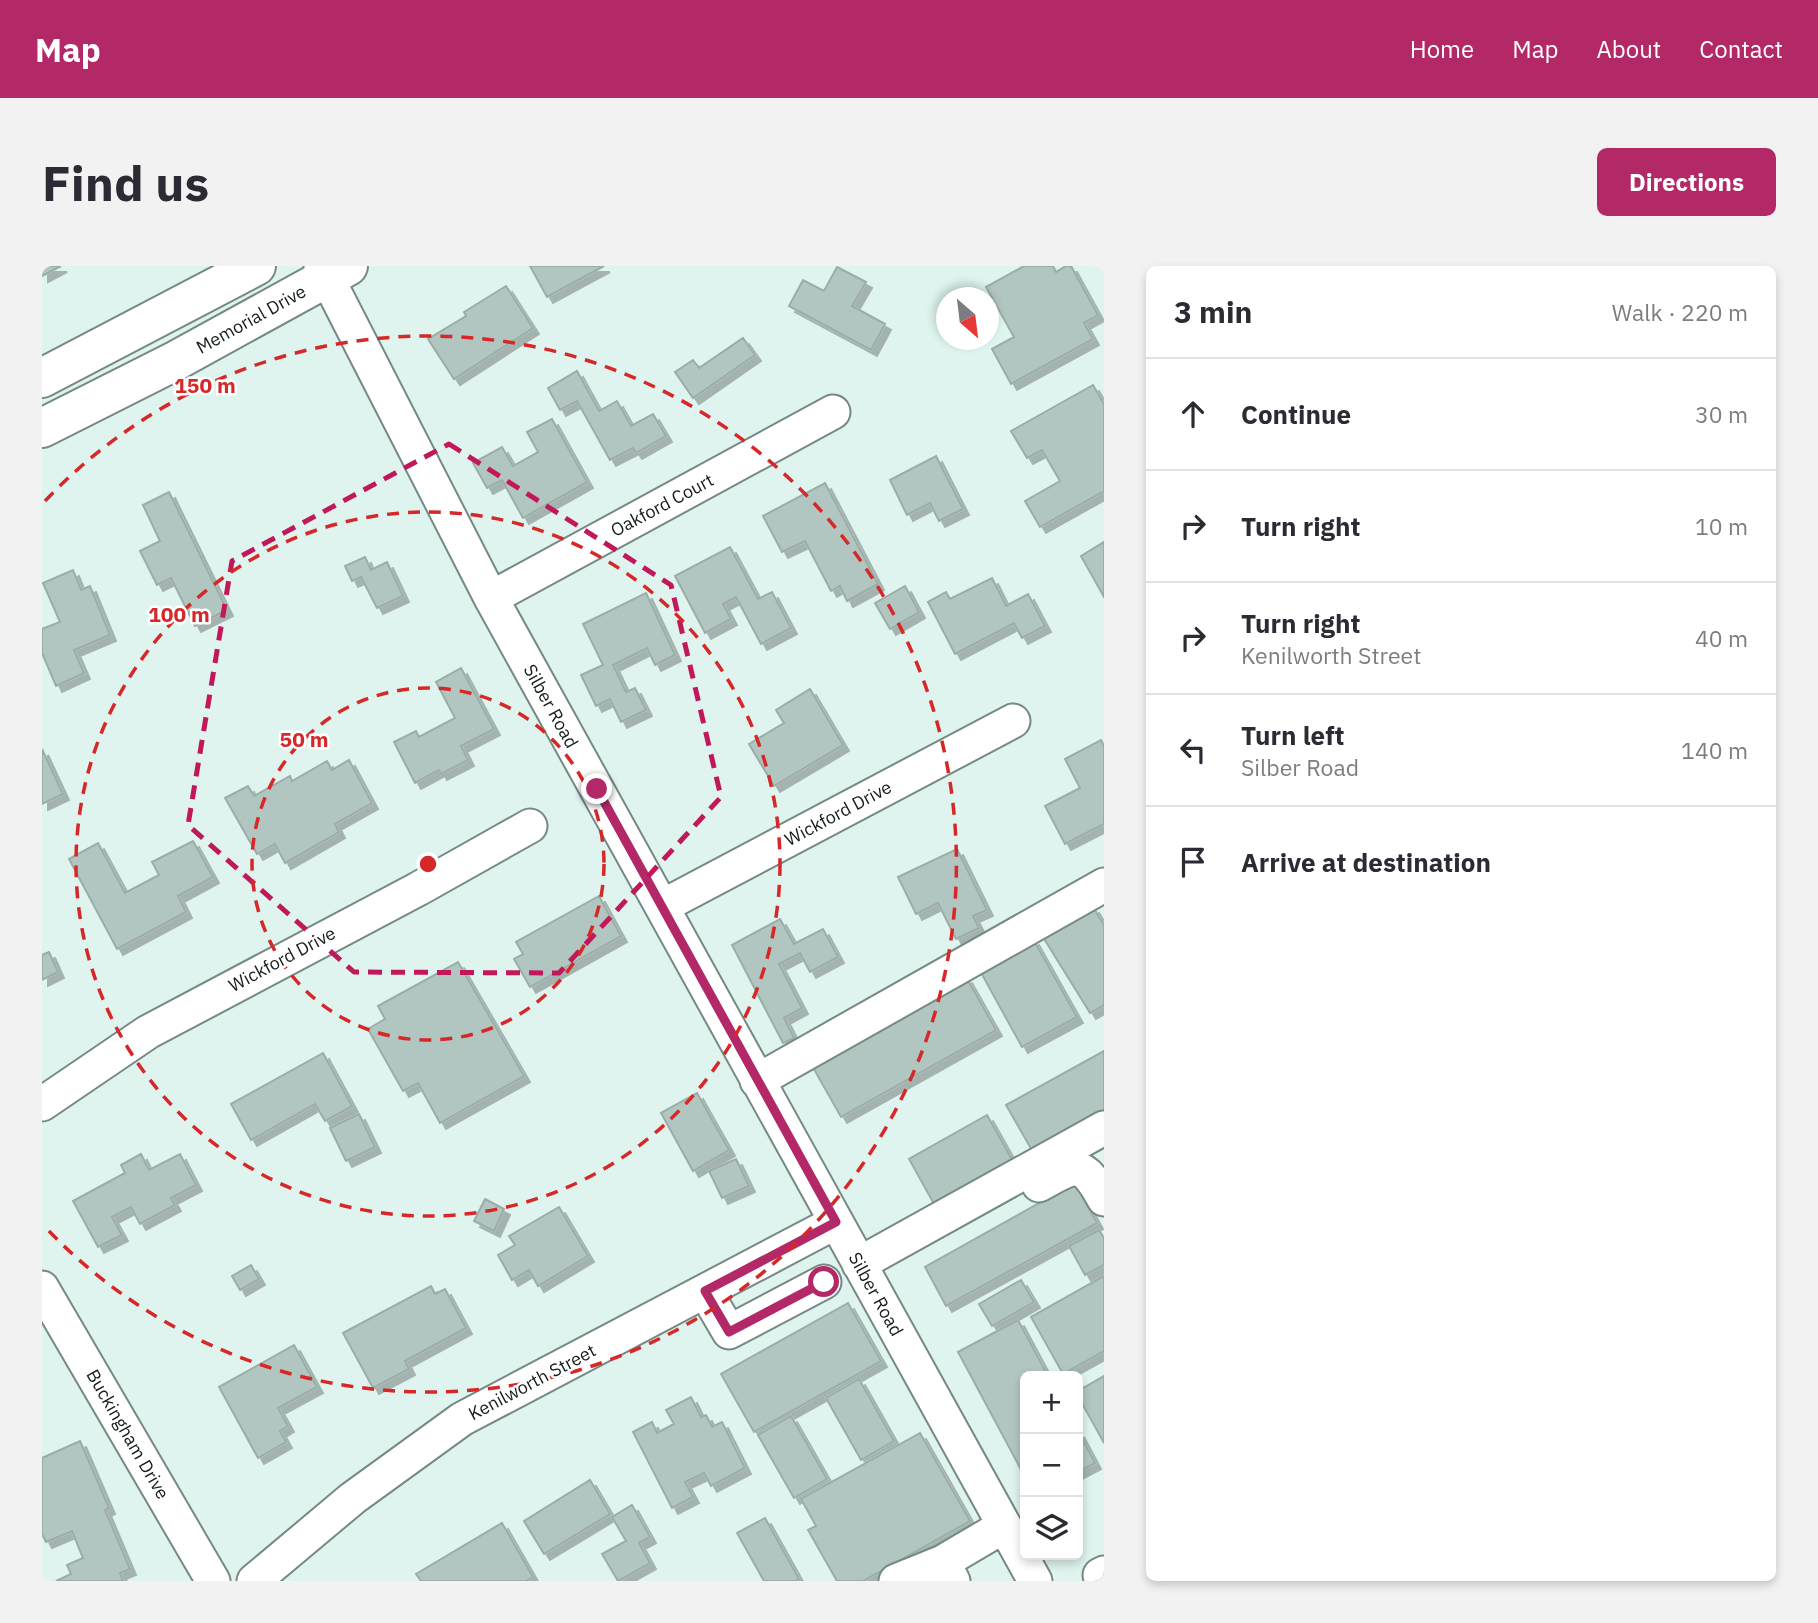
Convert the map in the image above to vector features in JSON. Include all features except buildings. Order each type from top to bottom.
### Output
[{"type":"main road","points":[[42,378],[256,266]]},
{"type":"main road","name":"Memorial Drive","points":[[42,428],[177,360],[332,270]]},
{"type":"street","name":"Silber Road","points":[[332,270],[491,598],[1035,1581]]},
{"type":"street","name":"Oakford Court","points":[[491,598],[833,412]]},
{"type":"street","name":"Wickford Drive","points":[[663,906],[1013,721]]},
{"type":"street","name":"Wickford Drive","points":[[42,1104],[148,1032],[418,889],[530,826]]},
{"type":"street","points":[[757,1081],[1104,885]]},
{"type":"street","points":[[864,1273],[1104,1128]]},
{"type":"street","points":[[864,1273],[1065,1171],[1075,1168],[1090,1175],[1104,1199]]},
{"type":"street","name":"Kenilworth Street","points":[[254,1581],[353,1498],[461,1419],[836,1222]]},
{"type":"street","points":[[705,1291],[729,1332],[824,1282]]},
{"type":"street","name":"Buckingham Drive","points":[[42,1288],[213,1581]]},
{"type":"street","points":[[896,1581],[948,1572],[1004,1526]]},
{"type":"street","points":[[1103,1581],[1100,1575],[1104,1573]]},
{"type":"highlighted area","points":[[449,444],[671,585],[721,797],[559,973],[354,972],[188,825],[232,561]]},
{"type":"route","points":[[597,789],[836,1222],[705,1291],[729,1332],[824,1282]]}]
